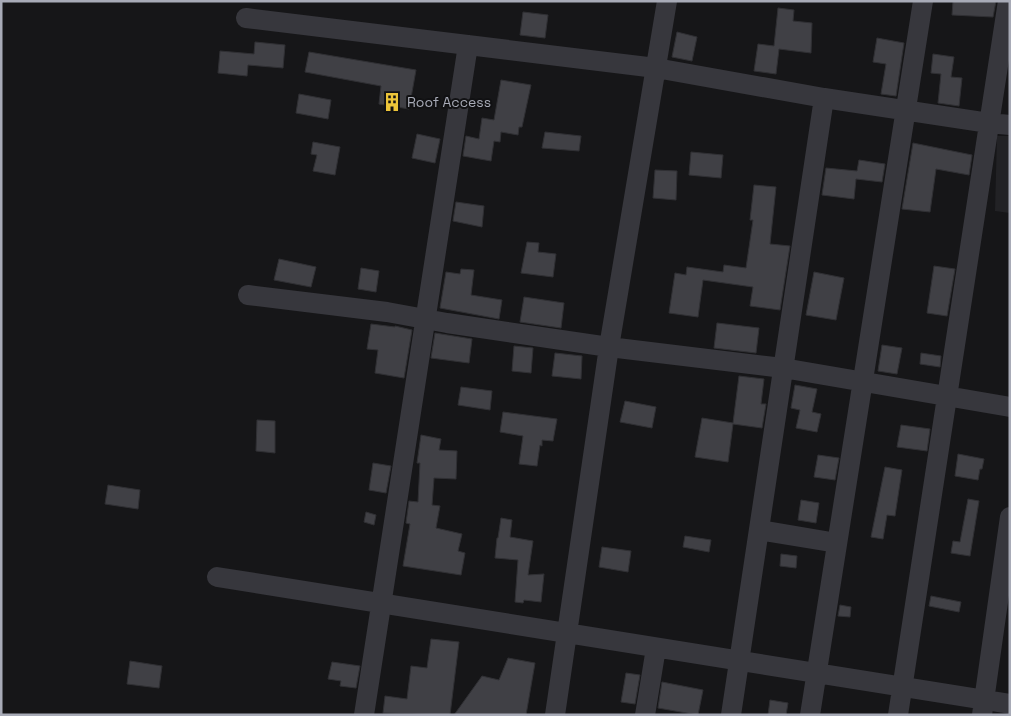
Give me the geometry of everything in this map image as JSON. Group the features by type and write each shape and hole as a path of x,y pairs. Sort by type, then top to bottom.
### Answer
{"street":[{"path":"555,715 609,347 667,1"},
{"path":"810,715 923,1"},
{"path":"898,715 1008,1"},
{"path":"246,18 656,68 824,98 989,124 1010,125"},
{"path":"364,715 468,45"},
{"path":"731,715 824,98"},
{"path":"248,295 387,312 609,347 783,368 1010,407"},
{"path":"984,707 1010,517"},
{"path":"759,530 837,543"},
{"path":"217,577 902,687 984,707 1010,704"},
{"path":"645,715 656,648"}],"shaded area":[{"path":"997,136 1010,136 1010,213 995,211"}],"building":[{"path":"953,1 996,1 993,17 952,15"},
{"path":"778,8 794,10 793,21 812,23 811,53 779,49 776,74 754,71 758,44 774,46"},
{"path":"523,12 548,15 545,38 520,35"},
{"path":"677,32 697,37 692,61 672,57"},
{"path":"877,38 904,43 896,96 881,94 886,64 873,62"},
{"path":"255,42 285,45 283,68 248,65 247,76 218,73 220,51 254,54"},
{"path":"309,52 416,70 409,109 379,104 381,86 305,72"},
{"path":"933,54 954,57 951,77 962,78 959,106 938,103 941,74 931,73"},
{"path":"501,80 531,85 522,127 519,127 518,135 501,132 500,142 494,141 491,161 463,156 466,136 479,139 482,118 494,120"},
{"path":"299,94 331,100 328,119 296,113"},
{"path":"545,132 581,136 579,151 542,148"},
{"path":"417,134 440,139 435,163 412,158"},
{"path":"313,142 340,147 335,175 313,171 317,155 311,154"},
{"path":"913,143 972,155 969,175 936,169 930,212 902,209"},
{"path":"691,152 723,155 721,178 689,175"},
{"path":"859,160 885,164 882,182 856,179 854,199 822,195 826,168 857,171"},
{"path":"655,170 677,171 676,200 653,198"},
{"path":"754,185 776,187 770,244 790,246 780,310 750,306 753,287 703,280 698,317 669,313 675,273 686,275 687,267 723,272 724,265 746,268 753,220 750,220"},
{"path":"456,202 484,206 482,227 453,221"},
{"path":"527,242 539,243 538,252 556,254 553,277 521,273"},
{"path":"279,259 316,267 311,287 274,280"},
{"path":"934,266 955,269 947,316 927,313"},
{"path":"361,268 379,271 376,292 358,289"},
{"path":"461,269 474,270 471,295 502,300 499,319 440,308 446,272 460,274"},
{"path":"814,272 844,278 836,320 806,315"},
{"path":"524,297 564,303 561,328 520,322"},
{"path":"717,323 759,328 756,353 714,348"},
{"path":"371,324 412,330 404,378 375,373 378,350 367,349"},
{"path":"435,333 472,339 469,363 431,358"},
{"path":"882,345 902,348 897,374 878,371"},
{"path":"514,346 533,348 531,373 512,371"},
{"path":"555,353 582,356 581,379 552,376"},
{"path":"921,353 941,356 940,367 920,364"},
{"path":"739,376 764,379 761,404 766,404 762,428 733,424 728,462 695,457 702,418 733,423"},
{"path":"795,385 817,389 812,412 821,414 817,432 796,428 800,410 791,408"},
{"path":"461,387 492,391 490,410 458,405"},
{"path":"625,401 656,407 652,428 620,422"},
{"path":"503,412 557,419 553,441 542,440 537,466 519,464 523,436 500,432"},
{"path":"257,420 275,421 275,453 256,451"},
{"path":"901,425 930,429 927,451 897,447"},
{"path":"421,435 441,439 439,450 457,451 456,479 434,478 432,505 440,506 436,528 462,534 458,551 465,553 461,575 403,566 410,524 406,523 409,501 418,502 420,463 417,463"},
{"path":"958,454 984,459 978,480 955,476"},
{"path":"818,455 839,458 835,480 814,477"},
{"path":"373,463 391,466 386,493 369,490"},
{"path":"885,467 902,470 895,516 887,515 883,539 871,537"},
{"path":"108,485 140,490 138,509 105,504"},
{"path":"968,499 979,501 970,556 951,553 953,541 960,542"},
{"path":"801,500 819,503 816,523 798,520"},
{"path":"366,512 376,515 374,525 364,522"},
{"path":"501,518 512,520 510,537 533,541 528,575 544,574 541,602 524,600 523,603 515,602 518,560 495,558"},
{"path":"685,536 711,540 709,552 683,547"},
{"path":"602,547 631,551 628,572 599,567"},
{"path":"781,554 797,556 796,568 780,566"},
{"path":"931,596 961,602 959,612 929,606"},
{"path":"840,605 851,607 850,617 838,616"},
{"path":"431,639 459,642 450,715 383,713 385,696 407,699 411,666 427,668"},
{"path":"508,658 535,663 526,715 454,715 482,676 499,680"},
{"path":"130,661 162,666 159,688 127,684"},
{"path":"332,662 360,666 356,688 340,686 341,681 328,679"},
{"path":"626,673 640,675 635,704 621,702"},
{"path":"662,682 703,690 698,715 658,708"},
{"path":"770,700 788,703 786,715 768,715"}],"place":[{"name":"Roof Access","path":"392,102"}]}
